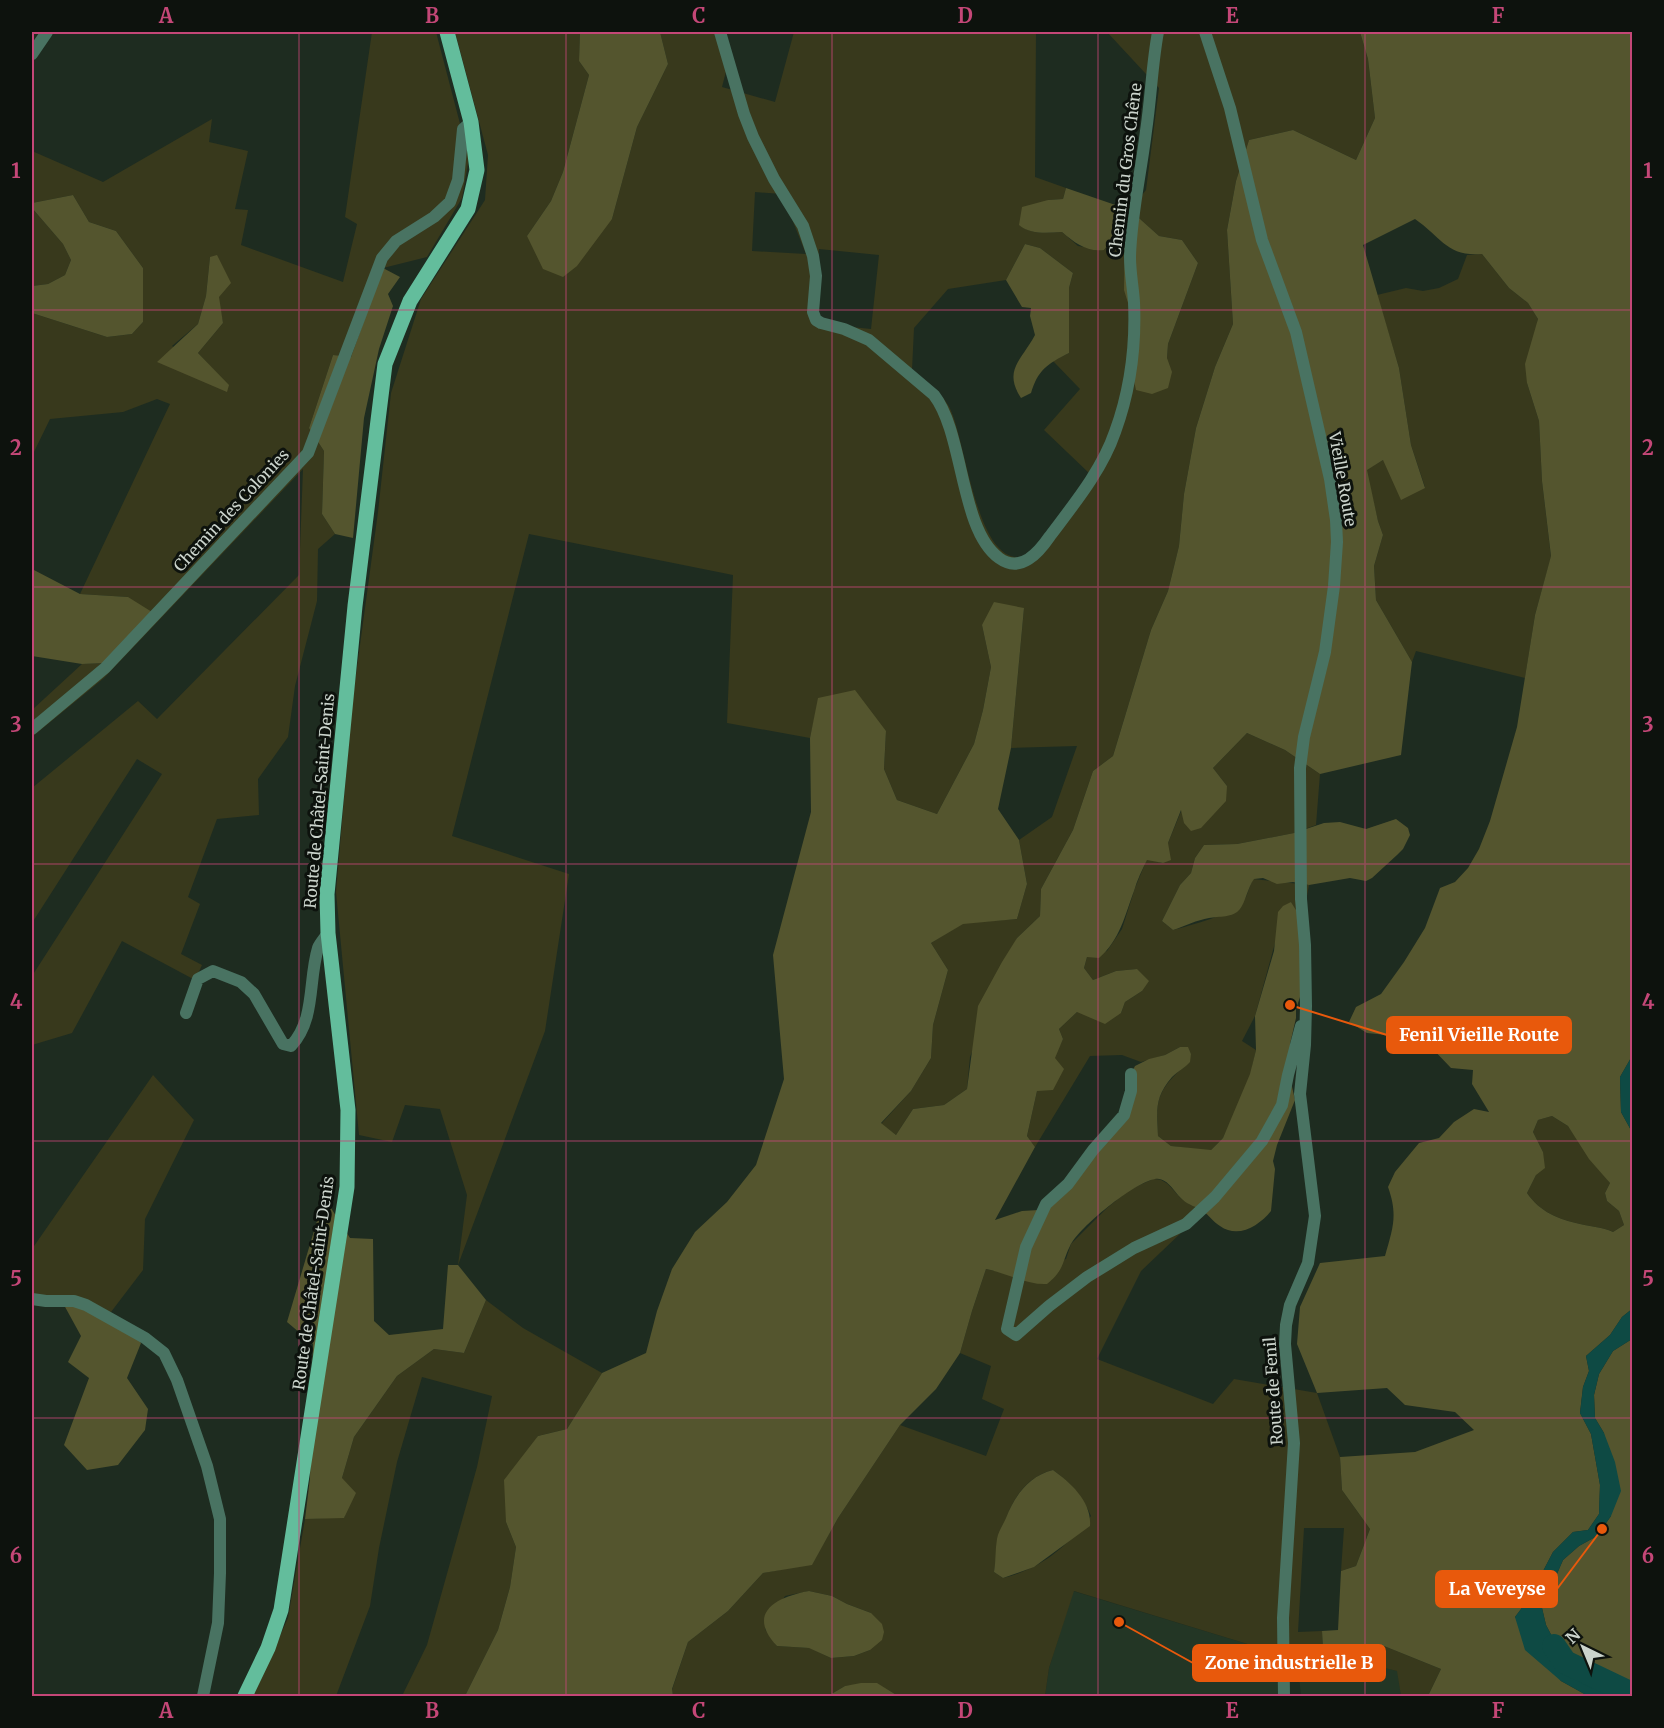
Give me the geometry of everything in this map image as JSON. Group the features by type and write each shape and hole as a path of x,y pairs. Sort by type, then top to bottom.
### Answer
{"main road":[{"name":"Route de Châtel-Saint-Denis","path":"245,1696 268,1648 281,1610 347,1187 348,1110 328,933 327,894 359,571 385,364 410,301 468,209 477,170 471,122 447,32"}],"street":[{"path":"32,54 47,32"},
{"name":"Chemin du Gros Chêne","path":"720,32 753,137 803,226 813,256 816,276 813,312 816,320 853,332 868,340 934,395 949,428 982,536 997,557 1015,563 1028,561 1039,551 1083,490 1108,448 1121,413 1129,377 1134,335 1130,259 1132,225 1158,32"},
{"name":"Vieille Route","path":"1205,32 1230,108 1262,240 1296,332 1335,504 1337,542 1335,586 1320,677 1304,736 1300,768 1300,899 1305,945"},
{"name":"Chemin des Colonies","path":"32,729 105,668 308,453 382,258 396,241 434,217 450,202 458,180 463,129 471,122"},
{"path":"186,1013 198,979 213,971 241,982 254,994 283,1044 291,1046 298,1038 310,1007 319,947 328,933"},
{"name":"Route de Fenil","path":"1284,1696 1282,1618 1294,1443 1285,1344 1286,1325 1290,1305 1308,1263 1315,1215 1300,1094 1306,1006 1305,945"},
{"path":"1131,1074 1131,1091 1124,1115 1093,1150 1068,1184 1046,1204 1026,1247 1007,1329 1016,1335 1087,1277 1134,1248 1186,1224 1215,1197 1262,1141 1282,1105 1306,1006"},
{"path":"32,1299 74,1301 86,1305 145,1338 164,1353 177,1380 207,1466 220,1519 218,1623 203,1696"}],"shaded area":[{"path":"372,32 436,32 469,158 462,198 427,257 383,268 351,358 333,355 309,428 324,451 322,514 335,534 318,549 317,601 295,686 288,737 258,779 259,815 217,819 188,897 200,904 181,954 202,965 195,980 122,941 72,1033 32,1045 32,976 162,774 137,759 32,923 32,788 138,701 157,719 299,575 303,469 104,678 32,737 32,710 82,664 106,663 128,597 80,594 170,404 157,399 123,412 50,419 32,456 32,313 107,337 132,334 143,322 143,268 116,231 89,222 73,195 32,203 32,151 103,182 212,119 209,142 248,151 235,209 248,210 241,245 343,282 357,224 345,217","holes":["210,257 223,323 198,353 228,385 172,346 198,324 206,296"]},
{"path":"455,32 580,32 579,61 589,75 563,172 551,201 527,236 612,219 637,127 668,64 660,32 724,32 731,52 722,87 775,102 794,32 1036,32 1035,177 1066,188 1063,199 1048,200 1020,225 1034,232 1062,232 1078,246 1104,250 1118,231 1125,239 1167,358 1168,344 1198,263 1182,240 1159,236 1130,210 1146,190 1159,88 1107,32 1360,32 1368,59 1375,118 1356,160 1293,130 1249,140 1236,181 1227,230 1233,324 1215,367 1196,428 1184,494 1179,546 1168,591 1151,630 1113,756 1093,771 1073,830 1041,889 1040,916 1017,938 970,1057 967,1089 944,1105 913,1109 896,1135 881,1124 911,1091 931,1058 933,1025 948,970 931,943 963,923 1017,919 1027,884 1019,840 1052,817 1077,746 1011,748 1024,608 982,625 991,667 983,710 974,744 937,814 897,800 884,769 886,731 819,698 810,738 727,723 733,575 529,534 452,836 569,874 545,1031 458,1265 467,1195 440,1109 405,1105 392,1142 359,1135 336,892 352,704 378,512 391,393 421,299 485,200 488,155","holes":["755,192 782,194 806,254 752,251","1025,244 1040,248 1073,273 1069,288 1069,353 1053,361 1080,389 1044,430 1090,474 1051,532 1026,556 1009,555 995,543 984,523 975,497 948,405 936,390 912,370 914,328 948,289 1006,280","819,249 879,255 871,329 812,323"]},
{"path":"580,32 660,32 668,64 637,127 612,219 577,266 563,277 543,269 527,236 551,201 563,172 589,75 579,61"},
{"path":"1360,32 1632,32 1632,1056 1620,1077 1621,1112 1632,1132 1632,1309 1622,1317 1610,1335 1586,1356 1589,1371 1583,1387 1580,1413 1591,1434 1600,1485 1599,1514 1588,1530 1573,1532 1553,1552 1528,1600 1515,1617 1561,1681 1588,1696 1428,1696 1441,1669 1384,1646 1323,1649 1322,1631 1338,1630 1341,1571 1356,1566 1370,1529 1342,1490 1340,1457 1415,1452 1474,1430 1455,1412 1405,1405 1387,1388 1317,1393 1297,1344 1300,1307 1320,1263 1385,1256 1394,1214 1388,1187 1395,1172 1419,1143 1439,1138 1454,1122 1474,1109 1489,1112 1472,1084 1473,1070 1451,1068 1430,1046 1387,1035 1367,1033 1349,1022 1356,1007 1381,994 1425,928 1440,888 1455,882 1468,868 1479,849 1490,821 1517,727 1535,615 1551,556 1542,481 1539,421 1527,383 1525,364 1538,319 1528,303 1509,288 1482,254 1470,254 1452,249 1415,219 1363,245 1399,368 1411,445 1425,488 1401,500 1383,460 1367,470 1383,535 1374,566 1376,600 1412,662 1401,755 1320,774 1285,750 1247,733 1213,768 1227,786 1226,801 1201,828 1191,831 1184,823 1181,810 1168,843 1171,860 1163,863 1147,860 1117,935 1099,958 1087,957 1084,968 1093,980 1116,971 1137,969 1149,981 1142,991 1125,1002 1121,1013 1105,1024 1077,1012 1059,1029 1063,1039 1055,1058 1064,1069 1053,1090 1037,1091 1027,1136 1035,1147 995,1220 1022,1211 1039,1210 1124,1115 1131,1074 1135,1066 1180,1047 1188,1047 1191,1054 1190,1062 1172,1077 1159,1098 1158,1136 1171,1146 1211,1150 1223,1138 1250,1074 1256,1050 1255,1016 1274,951 1278,912 1291,902 1299,915 1301,994 1290,1044 1290,1078 1295,1100 1273,1161 1275,1169 1271,1211 1260,1222 1248,1229 1227,1230 1203,1211 1185,1202 1164,1180 1155,1179 1135,1188 1108,1206 1084,1228 1070,1246 1060,1270 1047,1284 1032,1283 986,1269 960,1353 936,1389 900,1425 838,1518 812,1565 763,1573 728,1611 688,1642 672,1689 673,1696 465,1696 498,1630 510,1587 516,1547 506,1522 504,1480 538,1436 567,1429 602,1373 646,1353 657,1311 672,1269 695,1232 727,1202 756,1165 784,1079 773,955 811,812 810,738 818,698 855,690 886,731 884,769 897,800 937,814 974,744 983,710 991,667 982,625 994,602 1024,608 1011,748 998,809 1019,840 1027,884 1017,919 963,924 931,943 948,970 933,1025 931,1058 911,1091 881,1123 896,1135 913,1109 944,1105 967,1089 978,1006 1017,938 1040,916 1041,889 1073,830 1093,771 1113,756 1151,630 1168,591 1179,546 1184,494 1196,428 1215,367 1233,324 1227,230 1236,181 1249,140 1293,130 1356,160 1375,118 1368,59","holes":["1552,1116 1568,1126 1589,1159 1610,1183 1605,1193 1607,1201 1619,1211 1624,1225 1613,1232 1557,1217 1544,1210 1527,1193 1536,1175 1545,1168 1543,1152 1533,1132 1538,1120"]},
{"path":"1066,188 1130,210 1159,236 1182,240 1198,263 1168,344 1167,358 1172,372 1168,388 1152,394 1136,390 1128,353 1133,319 1124,290 1125,239 1117,232 1104,250 1092,250 1076,243 1062,232 1034,232 1019,225 1022,207 1048,200 1063,199"},
{"path":"73,195 89,222 116,231 143,268 143,322 132,334 107,337 32,313 32,286 48,284 65,275 71,260 63,244 32,208 32,203"},
{"path":"32,208 63,244 71,260 65,275 48,284 32,286"},
{"path":"1025,244 1040,248 1073,273 1069,288 1069,353 1044,368 1031,393 1021,398 1016,388 1014,373 1035,335 1030,316 1031,308 1022,307 1006,280"},
{"path":"1482,254 1509,288 1528,303 1538,319 1527,383 1539,421 1542,481 1551,557 1535,615 1525,678 1416,651 1412,662 1376,600 1374,566 1383,535 1366,470 1383,460 1425,487 1411,445 1399,368 1377,295 1406,288 1423,291 1439,288 1458,279 1467,255"},
{"path":"217,255 231,283 219,297 223,323 198,353 229,385 227,392 157,362 198,324 206,296 210,257"},
{"path":"383,268 400,277 388,294 393,306 379,349 364,418 353,538 335,534 322,514 324,451 309,428 333,355 351,357"},
{"path":"32,569 80,594 128,597 152,612 106,663 82,664 32,656"},
{"path":"1247,733 1285,750 1320,774 1316,825 1294,833 1237,844 1204,845 1195,858 1191,873 1180,885 1162,921 1173,930 1221,915 1244,900 1253,879 1309,885 1302,923 1291,902 1275,943 1255,1016 1242,1041 1256,1050 1252,1067 1257,1083 1230,1123 1223,1138 1210,1151 1171,1146 1158,1136 1158,1104 1163,1090 1187,1062 1191,1054 1187,1047 1180,1047 1165,1055 1141,1062 1122,1055 1090,1056 1035,1147 1027,1136 1037,1091 1063,1039 1059,1029 1077,1012 1121,1013 1125,1002 1142,991 1137,969 1116,971 1093,980 1084,968 1087,957 1107,951 1122,929 1147,859 1163,863 1168,843 1182,809 1227,786 1213,768"},
{"path":"1396,819 1408,828 1410,835 1403,849 1366,881 1350,878 1309,885 1293,882 1277,884 1263,878 1254,879 1242,906 1234,914 1204,919 1173,930 1162,921 1180,885 1191,873 1195,858 1204,845 1237,844 1294,833 1324,823 1340,822 1366,829"},
{"path":"153,1075 194,1120 145,1219 143,1270 111,1312 32,1303 32,1249"},
{"path":"1552,1116 1568,1126 1610,1183 1605,1193 1607,1201 1619,1211 1624,1225 1613,1232 1557,1217 1544,1210 1527,1193 1536,1175 1543,1152 1533,1132 1538,1120"},
{"path":"1153,1179 1162,1180 1184,1201 1204,1211 1141,1271 1097,1359 1213,1404 1234,1379 1317,1393 1340,1457 1342,1490 1370,1529 1356,1566 1341,1571 1344,1528 1304,1528 1298,1632 1322,1631 1323,1649 1384,1646 1441,1669 1428,1696 1401,1696 1397,1671 1296,1647 1277,1653 1074,1591 1049,1668 1045,1696 898,1696 876,1683 845,1686 828,1696 673,1696 672,1690 688,1642 728,1611 763,1573 812,1564 838,1518 900,1425 986,1456 1004,1409 982,1399 991,1366 960,1353 986,1269 1009,1274 1066,1259 1071,1244 1107,1208 1129,1190","holes":["1053,1470 1075,1490 1091,1516 1053,1555 1017,1574 1003,1578 994,1572 1009,1510 1026,1485 1038,1476","809,1591 832,1596 871,1613 870,1650 854,1656 831,1658 810,1648 777,1646 765,1629 785,1596"]},
{"path":"324,1197 350,1238 373,1239 374,1321 389,1335 443,1329 448,1265 458,1265 486,1300 464,1353 434,1349 397,1376 354,1437 342,1478 356,1493 344,1518 305,1519 310,1478 313,1344 287,1322"},
{"path":"486,1300 523,1328 602,1373 567,1429 538,1436 506,1522 516,1547 510,1587 498,1630 465,1696 402,1696 427,1645 477,1467 492,1396 422,1377 397,1462 379,1548 370,1606 336,1696 253,1696 288,1618 305,1519 345,1517 342,1478 354,1437 397,1376 434,1349 464,1353"},
{"path":"64,1305 109,1312 125,1322 141,1343 127,1378 148,1409 145,1430 118,1465 87,1470 64,1445 89,1378 68,1362 81,1336"},
{"path":"1632,1339 1632,1696 1609,1688 1580,1673 1556,1644 1546,1625 1542,1608 1563,1560 1579,1546 1597,1536 1611,1516 1604,1433 1595,1418 1594,1395 1599,1374 1613,1351"},
{"path":"1053,1470 1073,1487 1084,1501 1090,1517 1090,1526 1034,1567 1003,1578 994,1572 999,1531 1018,1494 1037,1477"},
{"path":"809,1591 832,1596 871,1613 882,1624 884,1632 882,1640 870,1650 854,1656 831,1658 809,1648 777,1646 764,1624 769,1608 786,1597"},
{"path":"1073,1591 1277,1653 1285,1696 1045,1696 1049,1668"},
{"path":"1296,1647 1398,1671 1401,1696 1301,1696"},
{"path":"877,1683 898,1696 828,1696 845,1686"}],"water":[{"path":"1632,1056 1632,1132 1621,1112 1620,1077"},
{"path":"1632,1309 1632,1339 1613,1351 1599,1374 1594,1395 1595,1418 1604,1433 1615,1462 1621,1491 1611,1516 1597,1536 1579,1546 1563,1560 1542,1608 1546,1625 1556,1644 1580,1673 1609,1688 1632,1696 1588,1696 1561,1681 1525,1650 1515,1617 1528,1600 1553,1552 1573,1532 1588,1530 1599,1514 1600,1485 1591,1434 1580,1413 1583,1387 1589,1371 1586,1356 1610,1335 1622,1317"}],"waterway":[{"path":"1554,1646 1565,1662 1632,1694"}],"place":[{"name":"Fenil Vieille Route","path":"1290,1005"},
{"name":"La Veveyse","path":"1602,1529"},
{"name":"Zone industrielle B","path":"1119,1622"}]}
